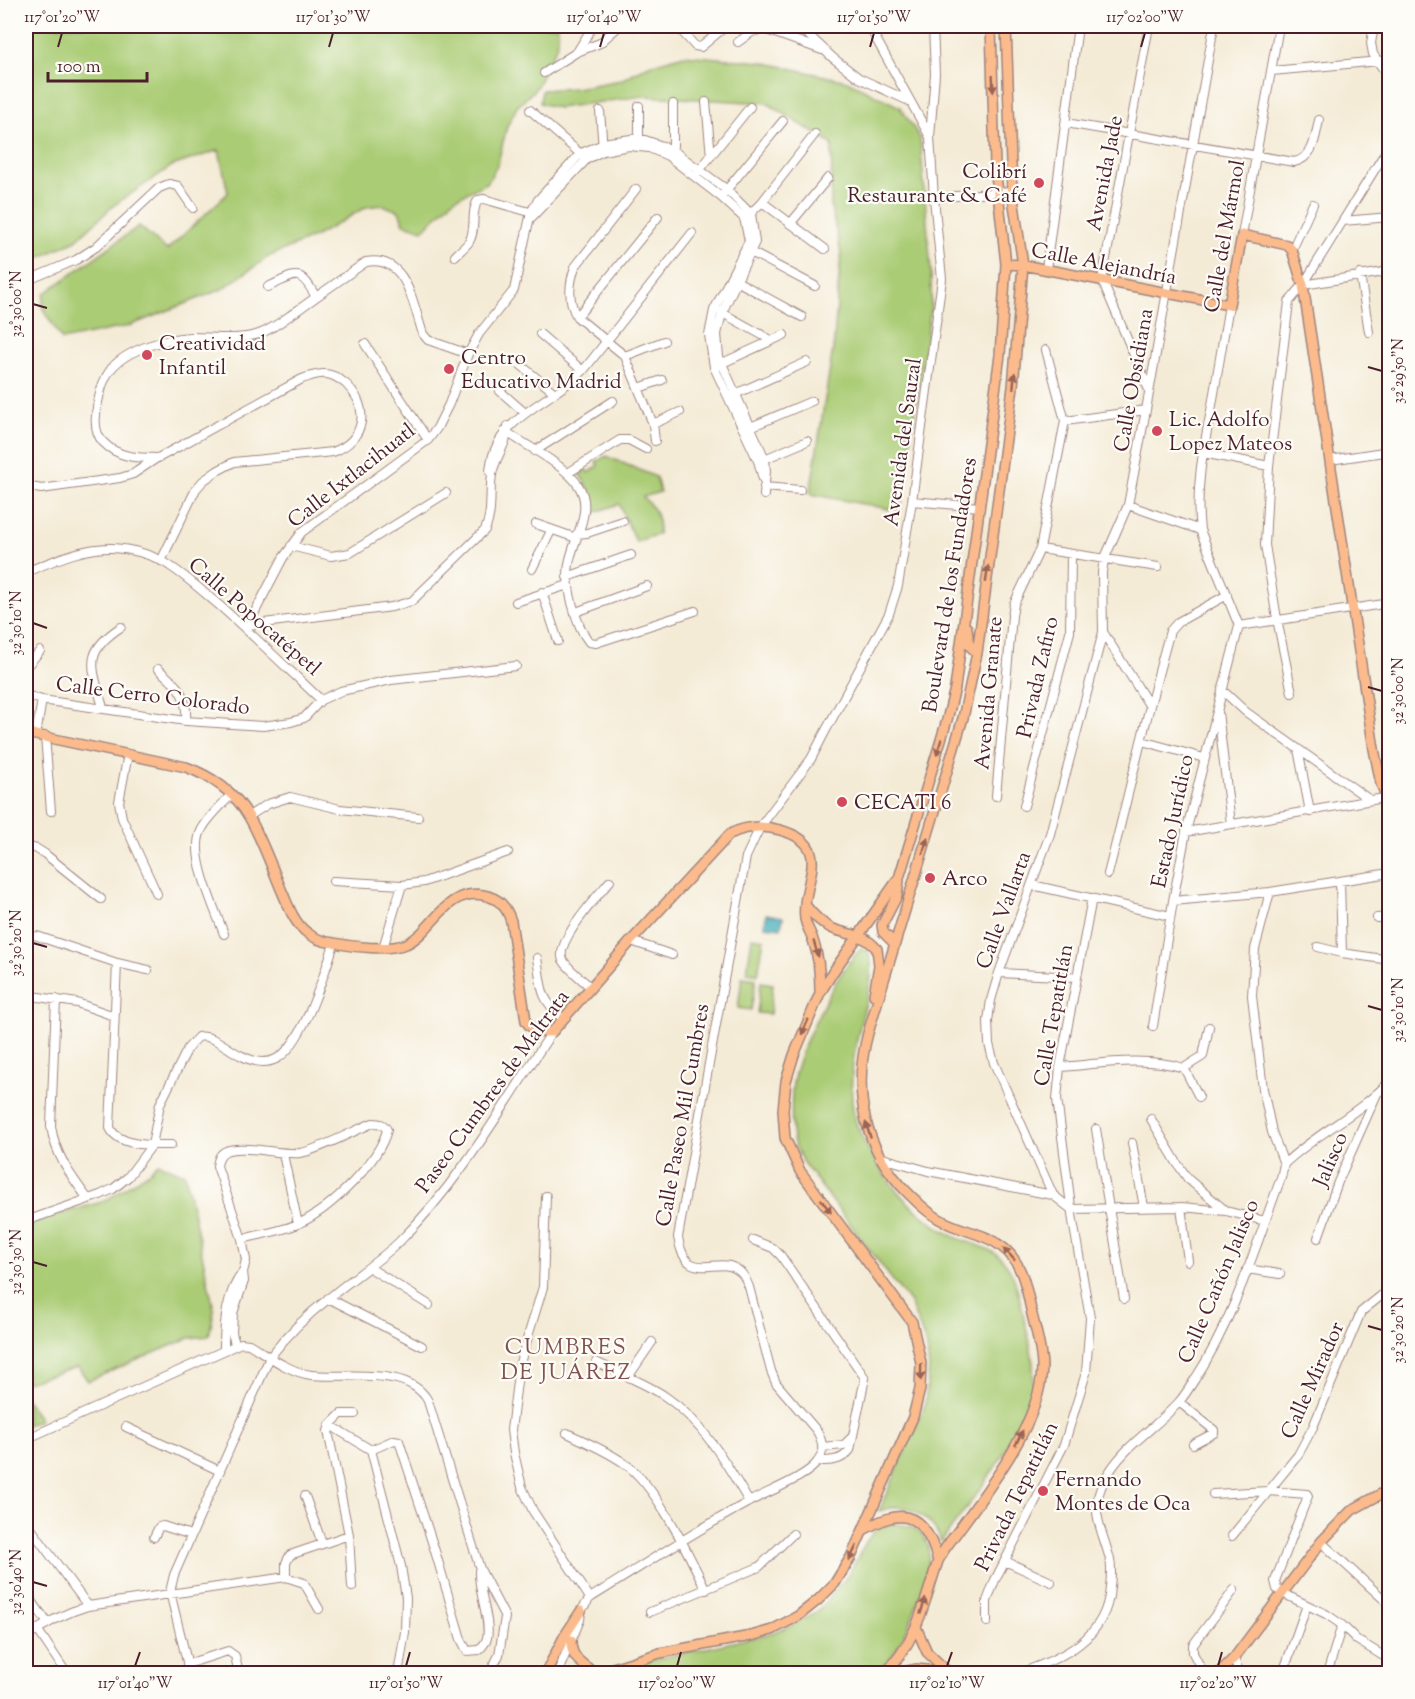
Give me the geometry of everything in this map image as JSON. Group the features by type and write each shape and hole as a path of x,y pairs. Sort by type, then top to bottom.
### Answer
{"main road":[{"name":"Boulevard de los Fundadores","path":"595,1673 660,1653 772,1630 798,1616 818,1600 835,1582 851,1557 913,1417 920,1389 921,1363 912,1322 800,1171 785,1138 783,1110 786,1081 794,1055 820,993 899,878 955,688 1000,355 1006,264 995,166 991,26"},
{"name":"Boulevard de los Fundadores","path":"884,1674 910,1642 938,1561 994,1480 1016,1443 1039,1386 1042,1365 1020,1269 1001,1246 984,1236 933,1215 903,1188 879,1157 863,1117 860,1087 863,1050 963,718 977,653 1013,387 1023,265 1012,191 1006,26"},
{"path":"1242,235 1287,244 1292,250 1303,285 1374,749 1381,784 1388,800"},
{"name":"Calle del Mármol","path":"1229,306 1242,235"},
{"name":"Calle Alejandría","path":"1006,264 1046,269 1229,306"},
{"path":"965,620 969,645 977,653"},
{"path":"26,733 186,767 204,773 231,795 249,816 293,915 304,931 318,939 334,944 383,948 399,946 410,942 458,898 473,893 495,897 507,909 511,921 526,1021 530,1027 540,1032 552,1032"},
{"name":"Paseo Cumbres de Maltrata","path":"552,1032 631,941 730,834 744,827 776,829 795,835 805,843 812,857 805,919 819,958 820,993"},
{"path":"895,944 883,932 882,925 897,896 899,878"},
{"path":"806,906 829,927 860,935 873,944 879,955 874,1012"},
{"path":"1218,1674 1234,1658 1321,1542 1352,1510 1389,1489"},
{"path":"863,1530 890,1517 903,1517 913,1521 921,1526 932,1540 938,1561"},
{"path":"544,1674 581,1611"},
{"path":"916,1627 927,1653 950,1673"},
{"path":"571,1640 573,1654 595,1673"},
{"path":"893,1674 916,1669 950,1673"}],"street":[{"path":"577,52 593,26"},
{"path":"544,73 577,52 600,43 619,26"},
{"path":"677,26 698,47 701,47 726,26"},
{"path":"799,26 859,78 909,101"},
{"path":"869,26 930,137"},
{"name":"Avenida del Sauzal","path":"760,827 811,759 889,614 898,586 942,279 933,198 930,137 935,74 933,26"},
{"path":"1046,269 1078,26"},
{"name":"Avenida Jade","path":"1102,280 1149,26"},
{"name":"Calle Obsidiana","path":"1104,632 1102,572 1104,560 1128,505 1214,26"},
{"name":"Calle del Mármol","path":"1242,235 1280,26"},
{"path":"1374,26 1371,43 1374,54 1385,72 1389,123"},
{"path":"738,42 764,29 826,51"},
{"path":"1272,71 1389,60"},
{"path":"706,102 711,156"},
{"path":"670,153 673,146 673,104"},
{"path":"639,106 639,142"},
{"path":"698,173 750,107"},
{"path":"530,110 584,156"},
{"path":"600,111 602,148"},
{"path":"1066,123 1294,162 1310,154 1319,120"},
{"path":"724,193 783,121"},
{"path":"748,216 762,202 815,134"},
{"path":"455,256 469,242 478,200 532,215 584,156 628,138 670,153 724,193 748,216 755,242 732,279 709,335 718,365 761,460 764,487 800,490"},
{"path":"1292,693 1277,620 1266,545 1269,466 1288,302 1303,285 1389,146"},
{"path":"790,224 828,178"},
{"path":"26,281 76,260 96,247 159,188 169,184 178,186 194,208"},
{"path":"636,189 575,267 570,280 570,295 577,317 625,356 653,424 656,441"},
{"path":"933,198 1012,191"},
{"path":"762,202 825,249"},
{"path":"1292,250 1313,204"},
{"name":"Calle Ixtlacihuatl","path":"247,627 291,546 302,532 428,440 437,429 468,354 479,334 511,297 532,215"},
{"path":"577,317 658,217"},
{"path":"1344,221 1389,217"},
{"path":"492,485 489,480 494,448 507,430 525,413 583,371 692,233"},
{"path":"748,251 815,286"},
{"path":"158,458 136,458 121,454 100,440 96,416 101,390 112,367 131,355 166,340 259,334 366,262 379,261 392,265 402,274 423,334 428,340 468,354"},
{"path":"1303,285 1389,271"},
{"path":"1360,274 1369,332"},
{"path":"268,287 295,275 301,276 316,297"},
{"path":"732,279 802,317"},
{"path":"1102,280 1149,390"},
{"name":"Calle del Mármol","path":"1229,306 1203,453 1198,513 1200,530 1239,626"},
{"path":"718,311 771,340"},
{"path":"540,334 583,371"},
{"path":"718,365 784,335"},
{"path":"625,356 664,341"},
{"path":"365,344 428,440"},
{"path":"1046,350 1065,421 1146,410"},
{"path":"518,362 555,393"},
{"path":"733,395 807,362"},
{"path":"26,486 41,489 120,478 133,474 302,379 324,374 339,378 352,391 361,408 361,425 352,441 333,452 234,462 217,471 203,481 188,503 161,561"},
{"path":"639,388 662,380"},
{"path":"500,392 525,413"},
{"path":"747,429 812,400"},
{"path":"535,451 613,401"},
{"path":"653,424 680,412"},
{"name":"Avenida Granate","path":"996,796 1012,616 1017,598 1040,549 1065,421"},
{"path":"507,430 568,473 578,485 584,500 584,510 569,563 568,581 576,612 589,642 596,643 695,611"},
{"path":"247,627 392,607 412,601 485,530 490,516 492,485 497,478 497,463 507,430"},
{"path":"568,473 620,440 629,440 646,449"},
{"path":"761,460 807,441"},
{"path":"1330,460 1389,451"},
{"path":"1203,453 1269,466"},
{"path":"291,546 331,556 350,553 446,493"},
{"path":"912,501 980,507"},
{"path":"1128,505 1200,530"},
{"path":"536,524 551,531 577,536 623,521"},
{"path":"532,569 551,531"},
{"name":"Calle Popocatépetl","path":"26,572 70,555 100,548 132,550 161,561 183,575 247,627 321,700"},
{"path":"1040,549 1158,567"},
{"path":"516,603 631,555"},
{"name":"Privada Zafiro","path":"1024,806 1070,632 1071,555"},
{"path":"576,612 646,586"},
{"path":"542,592 558,641"},
{"path":"1108,874 1149,705 1173,626 1227,595"},
{"path":"1239,626 1389,603"},
{"name":"Estado Jurídico","path":"1153,1026 1186,832 1239,626"},
{"path":"103,708 95,678 93,658 99,644 121,627"},
{"path":"1104,632 1149,705"},
{"name":"Calle Vallarta","path":"1053,1195 994,1064 989,1044 989,1010 999,973 1050,834 1104,632"},
{"path":"26,667 40,651"},
{"name":"Calle Cerro Colorado","path":"26,695 42,700 186,721 263,726 304,718 321,700 342,691 391,680 516,666"},
{"path":"158,669 172,681 185,699 186,721"},
{"path":"1222,690 1246,711 1370,800"},
{"path":"42,700 40,735 51,811"},
{"path":"1217,706 1231,824"},
{"path":"1142,741 1204,758"},
{"path":"1298,749 1310,812"},
{"path":"128,754 119,802 122,818 158,894"},
{"path":"224,934 201,867 198,841 206,823 231,795"},
{"path":"249,816 268,804 290,797 340,809 418,817"},
{"path":"1186,832 1370,800 1388,800"},
{"name":"Calle Paseo Mil Cumbres","path":"760,827 746,857 678,1237 684,1257 692,1263 703,1268 729,1266 739,1270 749,1287 776,1383 817,1431 822,1447"},
{"path":"26,846 45,854 101,899"},
{"path":"333,881 402,885 424,882 508,852"},
{"path":"1173,901 1270,892 1389,873"},
{"path":"591,987 564,961 562,954 569,934 610,880"},
{"path":"1340,882 1342,953"},
{"path":"383,948 402,885"},
{"path":"1032,885 1170,916"},
{"path":"1270,892 1256,949 1252,996 1263,1089 1272,1132 1284,1164 1304,1145 1376,1096 1389,1082"},
{"name":"Calle Tepatitlán","path":"1071,1209 1056,1099 1060,1066 1092,898"},
{"path":"1377,918 1389,917"},
{"path":"37,936 117,963 148,970"},
{"path":"631,941 672,955"},
{"path":"26,1221 113,1189 128,1177 152,1145 160,1104 168,1085 194,1040 204,1036 209,1037 240,1055 260,1062 275,1060 280,1056 294,1042 303,1025 334,944"},
{"path":"1318,947 1389,960"},
{"path":"537,958 543,996 550,1007 563,1019"},
{"path":"117,963 110,1128 116,1136 128,1142 171,1146"},
{"path":"999,973 1077,977"},
{"path":"26,995 77,1003 114,1016"},
{"path":"56,999 51,1126 53,1140 65,1167 88,1199"},
{"path":"1184,1068 1203,1056 1209,1026"},
{"name":"Paseo Cumbres de Maltrata","path":"170,1592 174,1575 191,1535 270,1357 290,1333 328,1298 370,1268 399,1242 441,1196 552,1032"},
{"path":"1060,1066 1130,1062 1173,1065 1184,1068 1199,1097"},
{"name":"Jalisco","path":"1318,1238 1338,1182 1376,1096"},
{"path":"1151,1119 1176,1163 1188,1179 1226,1211"},
{"path":"235,1344 232,1333 233,1313 244,1281 243,1272 246,1260 242,1239 217,1166 219,1157 227,1150 253,1150 283,1154 303,1152 373,1123 379,1123 387,1130 384,1142 364,1170 319,1213 298,1224 242,1239"},
{"path":"1096,1130 1124,1299"},
{"path":"1132,1143 1144,1208"},
{"path":"283,1154 298,1224"},
{"path":"879,1157 928,1171 1053,1195 1071,1209 1181,1207 1226,1211 1265,1221"},
{"name":"Calle Cañón Jalisco","path":"1017,1674 1065,1655 1084,1641 1105,1613 1109,1602 1111,1563 1097,1519 1097,1507 1104,1482 1128,1449 1179,1402 1211,1354 1247,1269 1281,1178 1284,1164"},
{"path":"546,1196 543,1287 519,1366 511,1430 522,1487 533,1511 590,1598"},
{"path":"1181,1207 1188,1262"},
{"name":"Privada Tepatitlán","path":"987,1622 987,1601 1064,1445 1086,1373 1089,1318 1071,1209"},
{"path":"1389,1230 1389,1245"},
{"path":"753,1240 773,1248 781,1256 865,1378 850,1450 846,1456 834,1460 818,1461"},
{"path":"370,1268 429,1305"},
{"path":"1247,1269 1280,1274"},
{"path":"224,1349 226,1313 236,1280 243,1272"},
{"name":"Calle Mirador","path":"1232,1536 1305,1444 1361,1312 1388,1290 1389,1286"},
{"path":"328,1298 422,1346"},
{"path":"26,1439 241,1342 249,1344 299,1372 310,1375 390,1378 415,1385 428,1401 480,1569 505,1617 499,1655 493,1667"},
{"path":"628,1377 652,1342"},
{"path":"596,1362 665,1396 687,1414 716,1449 749,1502"},
{"path":"1179,1402 1214,1430 1214,1433 1193,1444"},
{"path":"329,1426 341,1414 355,1414"},
{"path":"329,1426 371,1450 401,1566 406,1598 405,1632 398,1674"},
{"path":"329,1426 349,1535 352,1587"},
{"path":"126,1427 220,1471"},
{"path":"567,1433 625,1463 650,1490 682,1540 706,1590"},
{"path":"557,1674 580,1620 581,1611 590,1598 682,1540 806,1473 818,1461 822,1447 844,1445 851,1438"},
{"path":"371,1450 394,1440 399,1441 435,1551 460,1639 467,1651 480,1650 488,1639 478,1583 480,1569"},
{"path":"1213,1494 1304,1492 1308,1496 1275,1581 1277,1589 1326,1614 1342,1625 1357,1640 1389,1660"},
{"path":"305,1496 322,1543"},
{"path":"26,1522 88,1606"},
{"path":"154,1537 159,1527 163,1526 191,1535"},
{"path":"650,1612 759,1567 793,1534"},
{"path":"286,1577 286,1563 290,1555 349,1535"},
{"path":"1321,1542 1389,1605"},
{"path":"1005,1561 1051,1582"},
{"path":"26,1638 47,1622 70,1611 88,1606 170,1592 286,1577 304,1583 319,1609"},
{"path":"1204,1674 1193,1653 1193,1645 1234,1590"},
{"path":"170,1592 190,1674"},
{"path":"26,1593 47,1622"},
{"path":"1283,1673 1307,1605"},
{"path":"1327,1674 1342,1625"},
{"path":"37,1629 67,1674"},
{"path":"187,1664 228,1651 235,1656 239,1674"},
{"path":"1234,1658 1239,1674"}],"green space":[{"path":"26,26 558,26 558,43 536,88 517,107 507,126 497,166 487,183 454,199 423,230 404,224 399,211 382,205 366,207 318,235 270,256 222,289 129,326 62,340 42,307 44,294 139,226 167,250 228,193 219,150 172,166 113,206 76,240 26,264"},
{"path":"684,55 762,62 847,81 900,107 920,138 931,271 931,307 900,511 810,494 834,342 841,253 831,207 832,144 767,103 644,96 558,108 540,103 542,90 576,88 621,80 649,65"},
{"path":"606,456 656,477 660,492 643,497 656,514 658,534 636,542 619,504 593,513 590,491 579,473 586,470 589,473 598,466 596,462"},
{"path":"752,937 764,939 758,974 747,972"},
{"path":"861,949 868,951 871,978 857,1039 852,1080 853,1108 860,1133 888,1180 913,1207 941,1229 957,1238 989,1250 1005,1262 1016,1283 1032,1356 1032,1386 1020,1422 990,1476 941,1542 930,1523 912,1510 896,1507 879,1511 925,1405 929,1369 927,1346 910,1303 802,1161 792,1134 792,1089 802,1052 830,993 851,960"},
{"path":"742,977 756,979 751,1010 738,1008"},
{"path":"761,982 773,984 770,1014 757,1013"},
{"path":"158,1163 185,1174 214,1310 209,1336 189,1338 88,1381 78,1367 26,1382 26,1298 30,1297 26,1224 105,1201 148,1173"},
{"path":"26,1399 40,1420 26,1425"},
{"path":"893,1524 909,1526 919,1532 926,1540 929,1562 907,1629 890,1658 874,1673 608,1674 630,1665 764,1635 791,1626 818,1611 848,1575 866,1542 877,1528"}],"water":[{"path":"766,914 783,917 781,928 765,926"}],"place":[{"name":"Colibrí Restaurante & Café","path":"1039,183"},
{"name":"Creatividad Infantil","path":"147,355"},
{"name":"Centro Educativo Madrid","path":"449,369"},
{"name":"Lic. Adolfo Lopez Mateos","path":"1157,431"},
{"name":"CECATI 6","path":"842,802"},
{"name":"Arco","path":"930,878"},
{"name":"Fernando Montes de Oca","path":"1043,1491"}],"district":[{"name":"CUMBRES DE JUÁREZ","path":"566,1358"}]}
